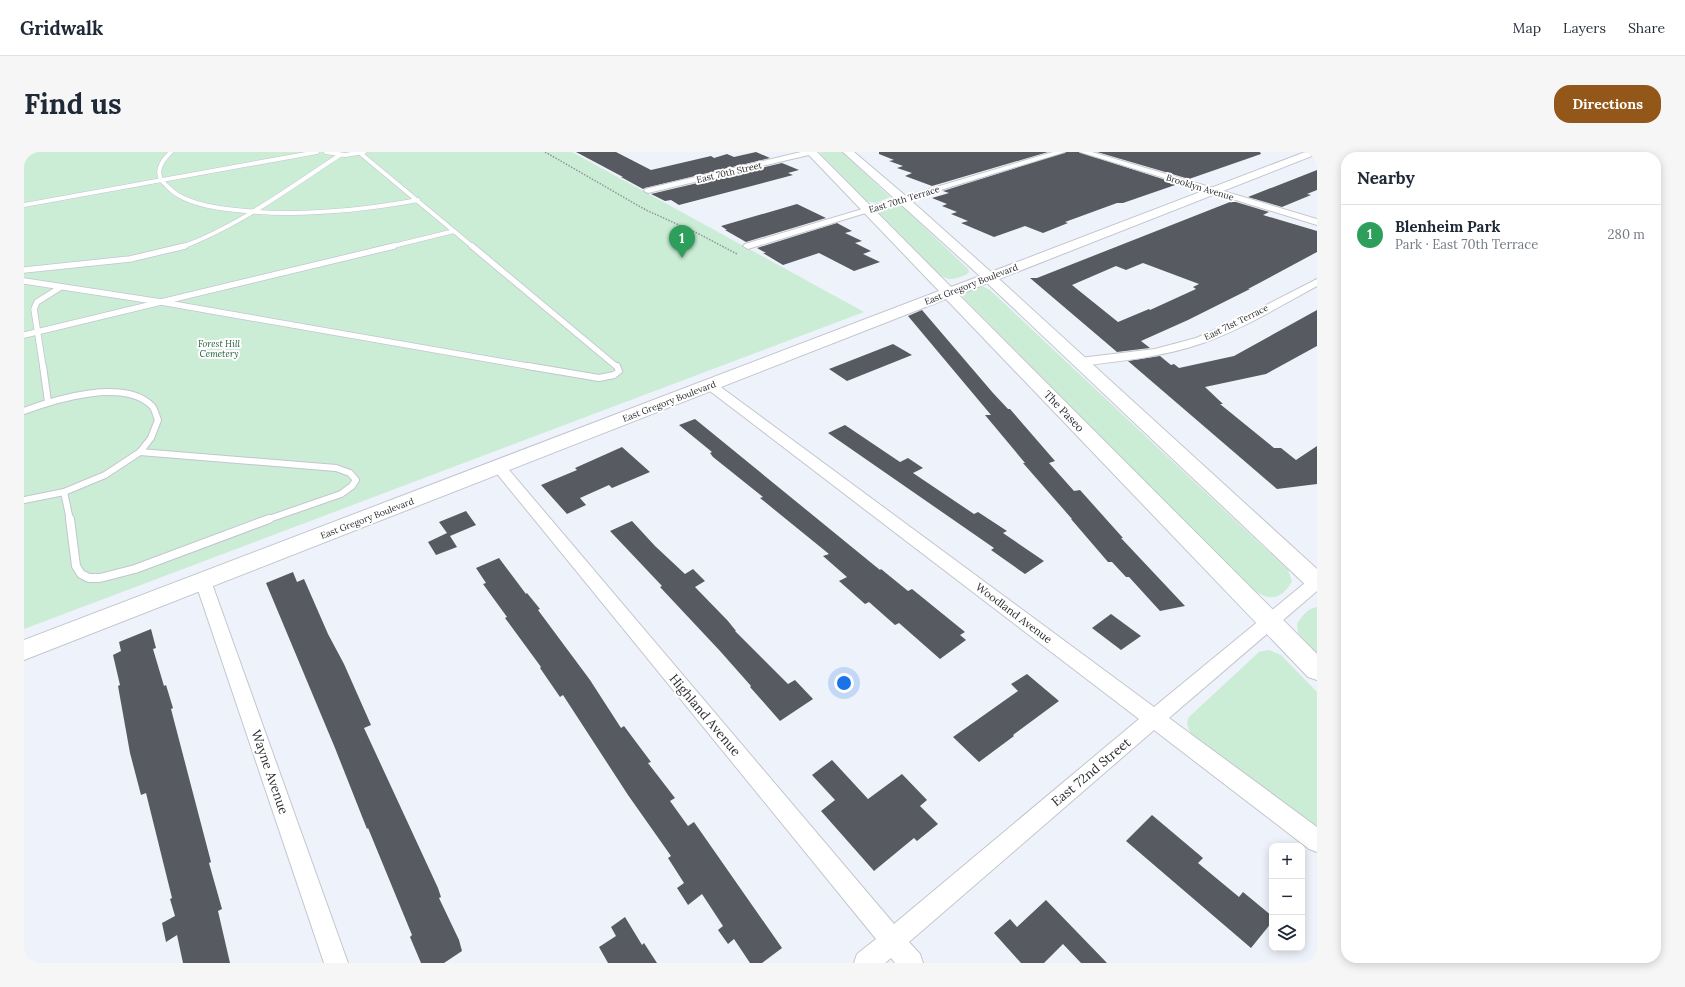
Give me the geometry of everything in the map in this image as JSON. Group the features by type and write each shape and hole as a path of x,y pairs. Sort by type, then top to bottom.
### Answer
{"main road":[{"name":"The Paseo","path":"811,152 1317,670"},
{"path":"848,152 903,199 1317,582"},
{"name":"East Gregory Boulevard","path":"24,650 948,292 1314,152"}],"street":[{"name":"East 70th Street","path":"648,191 811,152"},
{"name":"East 70th Terrace","path":"748,246 1061,152"},
{"name":"Brooklyn Avenue","path":"1084,152 1317,222"},
{"name":"East 71st Terrace","path":"1080,362 1125,357 1175,347 1199,340 1227,329 1317,282"},
{"name":"Woodland Avenue","path":"710,385 1317,841"},
{"name":"Highland Avenue","path":"499,467 911,963"},
{"name":"Wayne Avenue","path":"203,581 336,963"},
{"name":"East 72nd Street","path":"866,963 1317,582"}],"lane":[{"path":"171,152 160,164 159,170 161,180 165,186 177,194 196,202 232,210 252,212 324,213 355,210 418,200"},
{"path":"24,205 317,152"},
{"path":"24,282 161,302 599,378 614,375 619,371 618,366 454,231 363,153 340,155 326,152"},
{"path":"24,270 101,264 156,255 174,250 214,235 340,155"},
{"path":"24,334 454,231"},
{"path":"48,402 34,309 37,302 61,287"},
{"path":"24,411 48,402 96,393 120,393 141,398 153,406 158,420 151,438 140,452 105,475 64,492 24,500"},
{"path":"64,492 69,510 76,566 80,574 89,578 106,577 129,571 225,534 341,494 352,486 356,480 354,475 347,470 336,468 140,452"}],"path":[{"path":"545,152 646,210 699,234 737,254"}],"green space":[{"name":"Forest Hill Cemetery","path":"24,152 572,152 864,312 24,629"},
{"path":"842,152 890,197 876,203 867,201 820,153"},
{"path":"893,205 901,206 905,209 968,269 969,272 963,276 953,279 942,277 879,213 880,209"},
{"path":"982,286 990,290 1288,570 1292,581 1282,593 1277,596 1265,596 1259,594 1247,584 963,297 964,292"},
{"path":"1317,607 1317,654 1298,633 1297,624 1308,611"},
{"path":"1269,650 1281,655 1317,692 1317,830 1195,738 1189,730 1187,723 1189,717 1259,652"}],"building":[{"path":"576,152 616,152 651,170 711,156 714,158 727,154 734,157 756,152 770,158 643,189"},
{"path":"879,152 1048,152 932,186 905,176 912,173 897,168 903,166 889,161 894,160 879,154"},
{"path":"1066,152 1079,152 1178,184 1123,203 1117,203 1065,222 1068,223 1043,233 1025,226 994,237 961,223 968,221 951,214 957,212 942,206 947,204 932,198 949,193 943,191"},
{"path":"1097,152 1260,152 1261,154 1189,179"},
{"path":"782,163 799,170 788,173 793,175 679,205 671,200 665,201 651,194"},
{"path":"1317,170 1317,190 1307,194 1311,195 1282,207 1248,197"},
{"path":"1230,202 1236,202 1269,212 1263,215 1317,231 1317,252 1248,289 1250,289 1188,320 1141,341 1150,348 1117,352 1030,278 1037,278","holes":["1143,263 1199,284 1193,287 1196,289 1150,310 1149,309 1118,322 1072,285 1116,266 1126,270"]},
{"path":"797,204 826,218 746,242 725,230 727,230 721,226"},
{"path":"837,223 852,231 845,233 862,241 855,243 871,251 863,254 880,262 854,271 819,253 783,265 757,248"},
{"path":"922,310 993,393 1008,409 1010,409 1055,461 1049,463 1074,491 1080,490 1123,538 1121,538 1185,606 1160,611 1129,577 1126,577 1112,562 1108,562 1023,463 1025,463 985,415 991,415 908,316"},
{"path":"1317,310 1317,346 1266,374 1205,387 1223,404 1220,404 1274,448 1281,448 1296,460 1317,446 1317,484 1277,489 1128,361 1160,356 1171,365 1174,364 1179,368 1234,356"},
{"path":"893,344 912,355 847,381 829,369"},
{"path":"695,419 880,570 881,569 908,591 912,589 965,632 960,635 966,640 940,659 899,623 895,625 869,602 865,604 839,581 847,577 823,556 829,554 760,498 763,497 713,457 710,453 712,452 679,425"},
{"path":"845,425 900,462 908,458 923,468 913,473 974,514 978,512 1007,531 1003,533 1044,561 1025,574 991,550 994,548 828,433"},
{"path":"622,447 650,472 612,488 609,485 580,498 586,505 567,514 541,485 577,470 575,468"},
{"path":"466,511 476,525 450,536 457,547 436,555 428,542 447,533 439,522"},
{"path":"632,521 655,546 685,574 693,569 705,581 695,587 728,621 735,631 788,684 795,680 813,699 780,721 720,651 660,587 662,586 610,531"},
{"path":"499,558 526,594 527,593 540,609 538,610 590,680 621,728 624,726 651,762 648,763 675,798 670,801 688,826 694,822 782,948 762,963 750,963 734,939 728,944 718,930 723,926 702,894 688,905 677,888 684,883 668,858 671,856 628,795 563,695 560,697 540,668 541,667 505,618 507,617 483,584 486,583 476,568"},
{"path":"293,572 297,582 304,579 328,634 344,664 371,725 364,728 438,888 441,897 439,898 459,940 462,951 444,963 421,963 410,937 412,935 266,583"},
{"path":"1111,614 1141,636 1121,650 1092,628"},
{"path":"151,629 156,648 153,649 164,686 166,685 173,708 171,709 211,862 209,863 222,909 218,911 230,963 183,963 177,935 166,942 162,923 175,916 170,899 172,898 146,793 141,795 130,753 118,686 120,685 113,655 121,651 119,642"},
{"path":"1027,674 1059,701 979,762 953,737 1018,691 1011,684"},
{"path":"832,760 868,799 902,774 927,800 920,806 938,824 917,841 914,838 874,871 821,811 835,800 812,775"},
{"path":"1152,815 1203,858 1198,863 1239,897 1243,892 1269,914 1269,926 1251,948 1126,841"},
{"path":"1046,900 1107,963 1081,963 1063,944 1044,963 1021,963 994,933 1010,919 1017,927"},
{"path":"625,917 642,945 644,943 657,963 608,963 599,947 616,936 611,927"}],"place":[{"name":"Blenheim Park","path":"682,258"}]}
